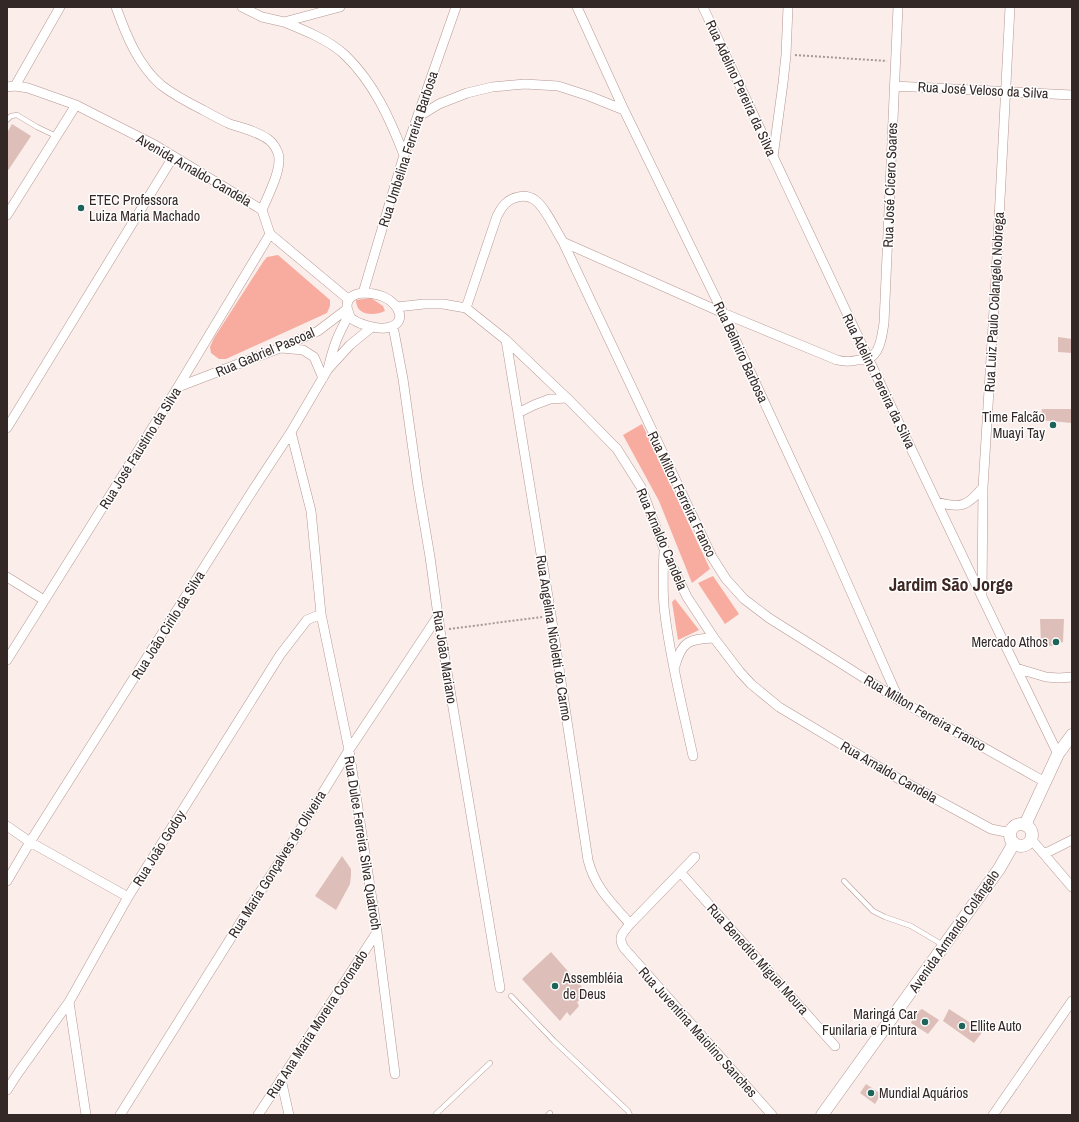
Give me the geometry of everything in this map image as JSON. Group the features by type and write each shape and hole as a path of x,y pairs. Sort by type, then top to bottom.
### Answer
{"street":[{"path":"11,86 60,7"},
{"path":"116,7 135,53 146,69 161,84 182,99 228,123 269,140 275,146 278,153 279,164 262,210"},
{"path":"242,7 262,17 284,22 303,29 325,41 344,55 370,84 389,117 404,155"},
{"path":"284,22 340,7"},
{"name":"Rua Umbelina Ferreira Barbosa","path":"363,293 404,155 456,7"},
{"name":"Rua Belmiro Barbosa","path":"577,7 624,110 723,313 825,533 899,700"},
{"name":"Rua Adelino Pereira da Silva","path":"703,7 868,359 1058,754"},
{"path":"773,157 780,115 786,55 788,7"},
{"name":"Rua José Cícero Soares","path":"868,359 878,348 882,337 884,323 898,7"},
{"name":"Rua Luiz Paulo Colangelo Nobrega","path":"982,598 983,487 1010,7"},
{"path":"418,117 440,104 468,93 492,87 525,84 558,86 624,110"},
{"name":"Avenida Arnaldo Candela","path":"11,86 28,88 42,92 76,105 154,145 262,210 270,234"},
{"name":"Rua José Veloso da Silva","path":"894,86 1072,95"},
{"path":"7,215 76,105"},
{"path":"7,428 173,157"},
{"name":"Rua Milton Ferreira Franco","path":"466,308 497,216 503,206 509,201 518,197 526,196 535,200 542,207 563,242 712,557 726,579 744,599 769,618 899,700 1045,782"},
{"path":"270,234 348,308 350,317 372,327 381,328 393,326 398,323 400,317 400,312 397,307 385,298 373,294 355,294 348,308"},
{"name":"Rua José Faustino da Silva","path":"7,660 178,387 270,234"},
{"path":"563,242 723,313 837,360 848,362 868,359"},
{"path":"397,307 436,304 466,308"},
{"name":"Rua Gabriel Pascoal","path":"178,387 280,348 318,331 348,308"},
{"name":"Rua João Cirilo da Silva","path":"328,369 337,337 348,308"},
{"name":"Rua Arnaldo Candela","path":"466,308 506,340 567,398 617,449 641,487 664,549 687,597 714,638 751,684 779,706 899,779 991,829 1012,838"},
{"name":"Rua João Mariano","path":"393,326 403,379 440,630 500,988"},
{"name":"Rua João Cirilo da Silva","path":"7,880 291,432 328,369 350,345 372,327"},
{"name":"Rua Angelina Nicoletti do Carmo","path":"506,340 551,616 588,860 591,873 596,883 630,924"},
{"path":"280,348 303,350 314,357 323,378"},
{"path":"518,412 550,399 567,398"},
{"name":"Rua Dulce Ferreira Silva Quatroch","path":"291,432 311,511 321,614 349,750 377,932 395,1074"},
{"path":"937,502 951,506 962,506 974,499 983,487"},
{"path":"664,549 663,580 665,614 674,670 693,756"},
{"path":"7,576 44,600"},
{"name":"Rua João Godoy","path":"7,1090 69,1002 128,898 280,655 307,620 321,614"},
{"name":"Rua Maria Gonçalves de Oliveira","path":"120,1115 248,908 293,841 349,750 438,616"},
{"path":"674,670 679,653 684,646 692,641 702,638 714,638"},
{"path":"1016,668 1046,677 1072,677"},
{"path":"1025,825 1058,754 1072,735"},
{"path":"1032,839 1028,844 1021,846 1012,838 1015,827 1025,825 1030,829 1032,839 1072,887"},
{"path":"7,826 30,842 128,898"},
{"name":"Avenida Armando Colângelo","path":"822,1115 999,869 1012,838"},
{"path":"1044,854 1072,840"},
{"path":"630,924 695,857"},
{"name":"Rua Benedito Miguel Moura","path":"681,873 835,1046"},
{"name":"Rua Juventina Maiolino Sanches","path":"630,924 620,938 624,948 772,1115"},
{"name":"Rua Ana Maria Moreira Coronado","path":"258,1115 377,932"},
{"path":"993,1115 1072,1001"},
{"path":"69,1002 86,1115"},
{"path":"281,1079 289,1115"}],"lane":[{"path":"7,120 11,116 17,115 56,136"},
{"path":"844,881 873,911 911,926 944,946"},
{"path":"511,996 554,1042 630,1115"},
{"path":"436,1115 490,1063"}],"path":[{"path":"786,55 896,62"},
{"path":"440,630 551,616"}],"shaded area":[{"path":"278,255 330,300 330,306 327,313 226,359 219,359 211,353 210,347 214,338 263,262 267,257"},
{"path":"371,298 383,306 385,311 376,314 362,312 357,305 356,300"},
{"path":"642,424 710,569 692,583 659,501 623,435"},
{"path":"713,576 739,614 725,624 698,583"},
{"path":"675,599 699,630 678,640 672,602"}],"building":[{"path":"12,124 31,136 7,172 7,133"},
{"path":"1058,337 1072,339 1072,353 1058,352"},
{"path":"1042,409 1072,409 1072,423 1040,420"},
{"path":"1040,619 1064,619 1063,642 1052,646 1041,644"},
{"path":"342,856 351,869 350,884 336,910 315,896"},
{"name":"Assembléia de Deus","path":"551,952 588,994 577,1002 579,1006 570,1016 567,1012 560,1021 522,979"},
{"name":"Maringá Car Funilaria e Pintura","path":"922,1009 939,1020 928,1034 911,1023 914,1014"},
{"name":"Ellite Auto","path":"949,1009 983,1031 974,1043 943,1021"},
{"name":"Mundial Aquários","path":"866,1084 881,1094 875,1104 860,1093"}],"place":[{"name":"ETEC Professora Luiza Maria Machado","path":"81,208"},
{"name":"Time Falcão Muayi Tay","path":"1053,425"},
{"name":"Mercado Athos","path":"1056,642"},
{"name":"Assembléia de Deus","path":"555,986"},
{"name":"Maringá Car Funilaria e Pintura","path":"925,1022"},
{"name":"Ellite Auto","path":"962,1026"},
{"name":"Mundial Aquários","path":"871,1093"}],"district":[{"name":"Jardim São Jorge","path":"951,585"}]}
